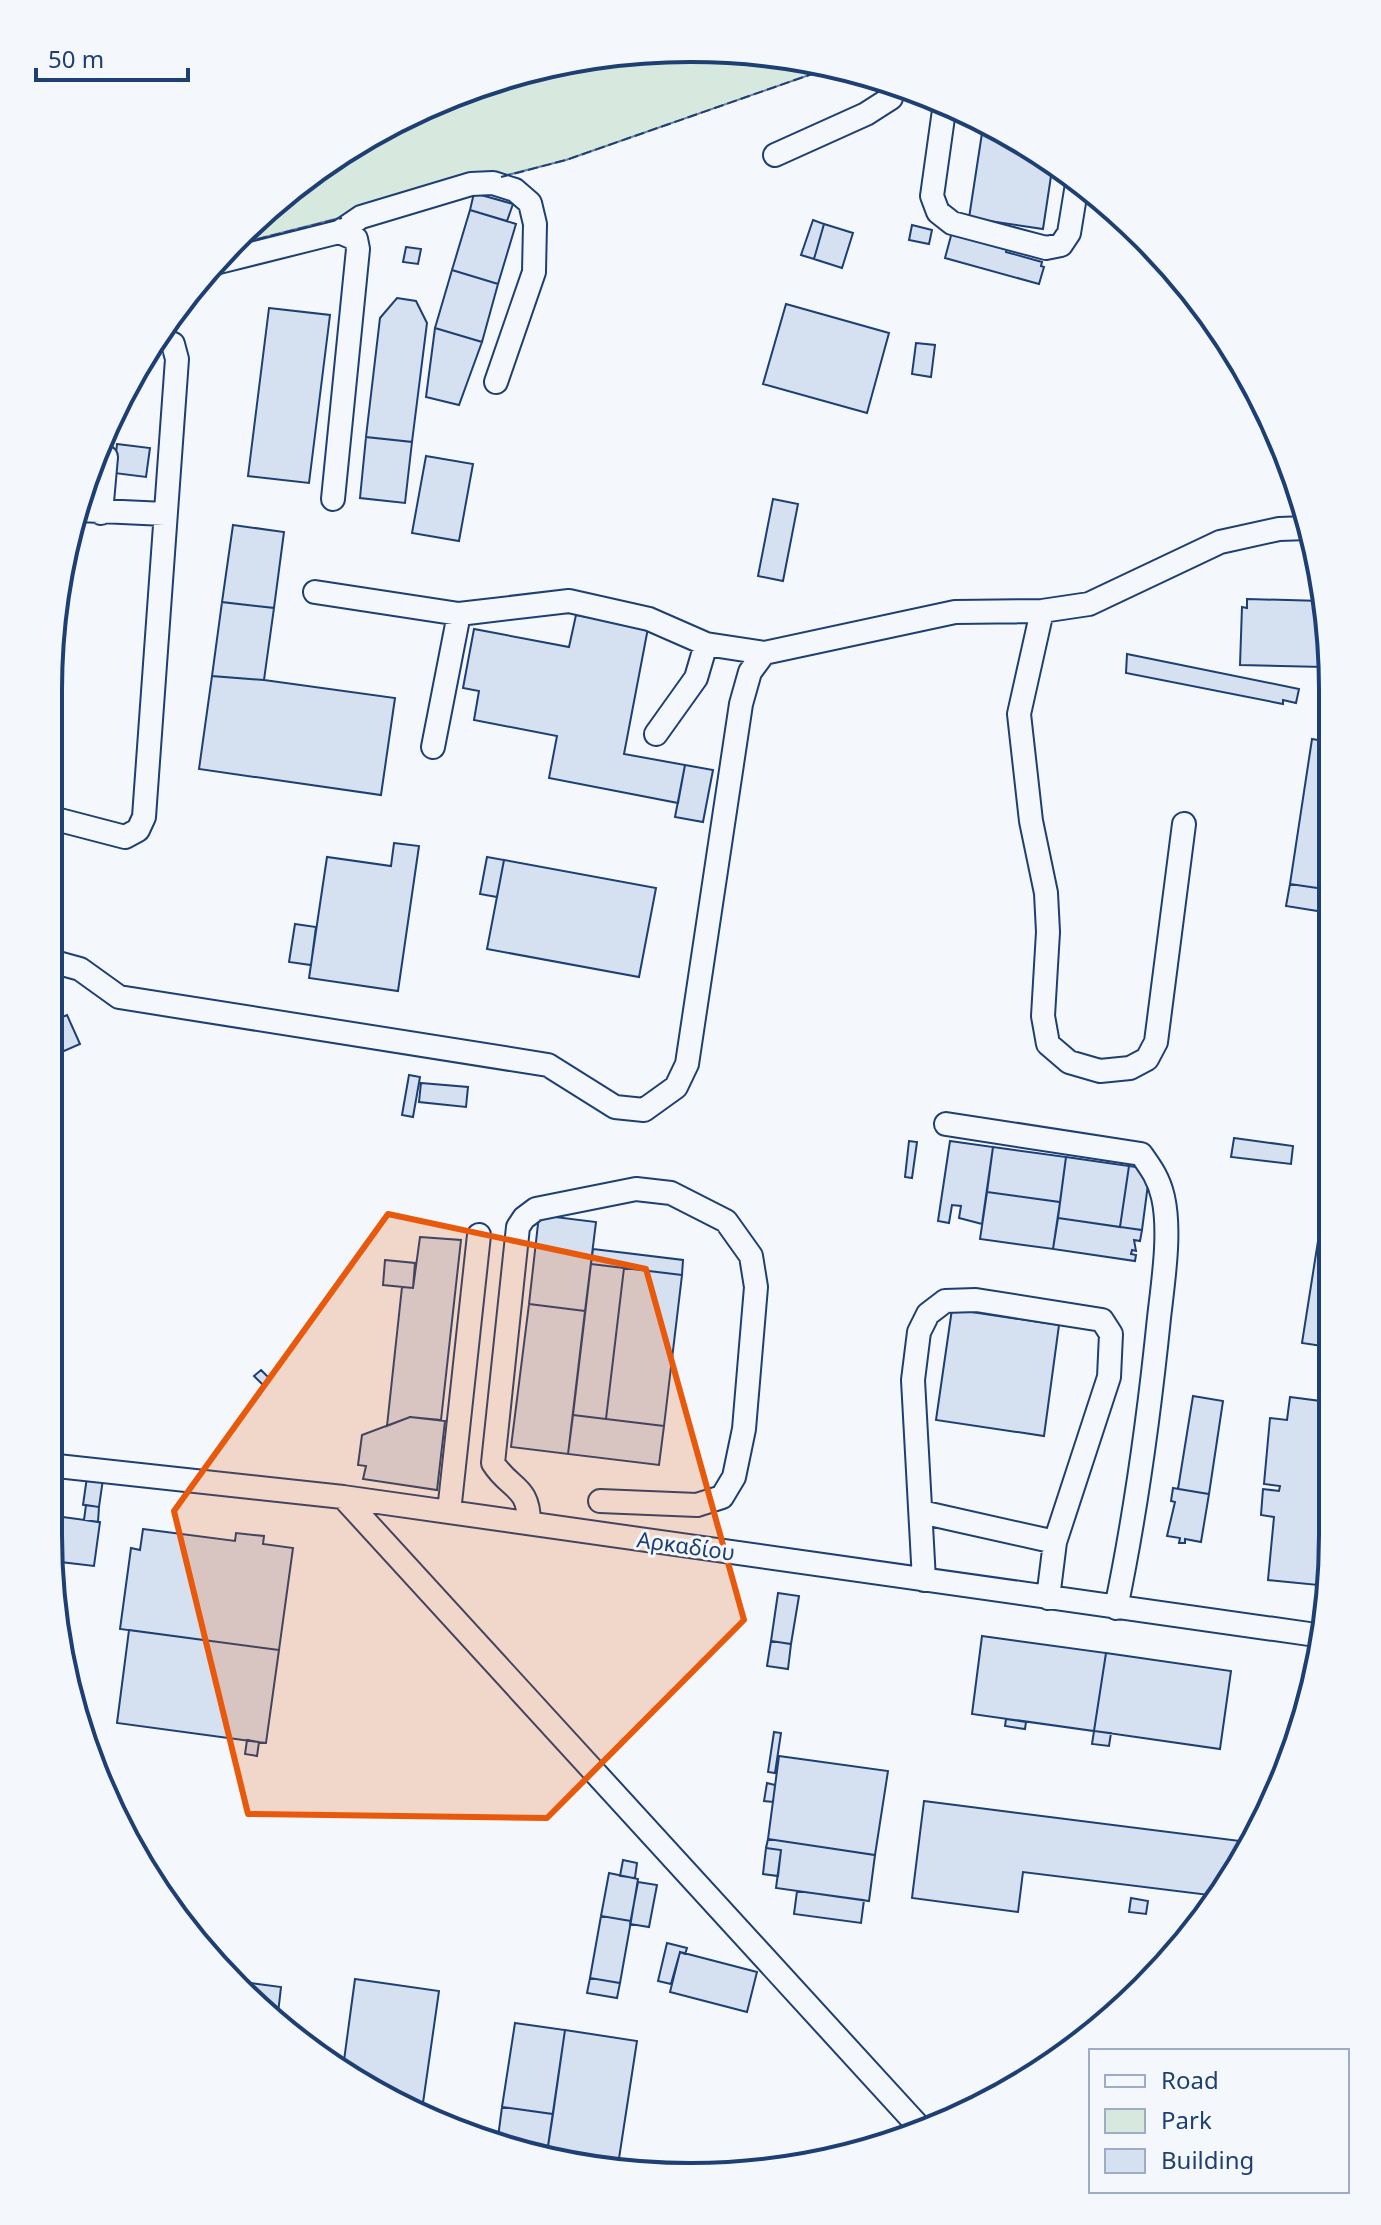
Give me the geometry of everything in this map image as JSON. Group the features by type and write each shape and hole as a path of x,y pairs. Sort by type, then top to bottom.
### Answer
{"street":[{"path":"775,155 866,114 892,95"},
{"path":"943,116 932,196 938,212 952,223 1046,248 1061,245 1069,233 1075,194"},
{"path":"235,258 339,232 361,217 471,184 493,183 515,190 530,203 537,238 534,272 496,382"},
{"path":"333,499 358,249 356,239 339,232"},
{"path":"62,821 118,836 132,835 142,824 177,359 173,344 168,341"},
{"path":"103,469 90,512 165,514"},
{"path":"315,592 459,614 569,601 649,619 706,644 764,653 955,612 1042,611 1089,604 1220,542 1279,529 1298,528"},
{"path":"1042,611 1019,714 1031,821 1046,893 1048,932 1043,1016 1048,1044 1069,1062 1100,1071 1130,1068 1147,1059 1156,1042 1184,824"},
{"path":"433,747 459,614"},
{"path":"656,734 696,678 706,644"},
{"path":"62,964 80,969 119,997 548,1065 615,1107 644,1110 676,1087 687,1064 741,704 750,672 764,653"},
{"path":"946,1124 1141,1154 1156,1174 1164,1200 1164,1276 1131,1538 1116,1608"},
{"path":"529,1523 529,1506 521,1491 500,1475 493,1463 518,1227 536,1209 636,1189 671,1193 726,1221 751,1256 756,1287 744,1429 734,1477 722,1497 697,1505 600,1501"},
{"path":"449,1512 479,1235"},
{"path":"924,1580 913,1380 919,1332 928,1314 945,1301 976,1300 1102,1320 1111,1334 1109,1377 1055,1542 1048,1598"},
{"name":"Αρκαδίου","path":"62,1467 343,1497 1311,1634"},
{"path":"343,1497 914,2122"},
{"path":"921,1512 1055,1542"}],"highlighted area":[{"path":"388,1214 646,1269 744,1620 547,1818 248,1814 174,1511"}],"green space":[{"path":"649,63 732,63 812,74 566,160 252,240 308,192 376,146 450,110 528,83 608,67"}],"building":[{"path":"982,134 1051,176 1043,229 969,218"},
{"path":"474,193 513,204 507,221 470,210"},
{"path":"470,210 516,224 498,284 452,270"},
{"path":"813,220 824,224 814,259 801,255"},
{"path":"824,224 853,233 842,268 814,259"},
{"path":"912,225 932,230 929,244 909,240"},
{"path":"952,232 1042,262 1041,266 1044,267 1039,284 945,258"},
{"path":"406,247 421,249 418,264 403,262"},
{"path":"452,270 498,284 482,342 435,328"},
{"path":"397,298 416,301 427,323 412,442 366,437 380,318"},
{"path":"786,304 889,333 867,413 763,384"},
{"path":"269,308 330,315 309,483 248,476"},
{"path":"435,328 482,342 459,405 426,397"},
{"path":"916,343 935,345 931,377 912,374"},
{"path":"366,437 412,442 405,503 360,498"},
{"path":"117,444 150,448 146,477 114,473"},
{"path":"426,456 473,464 459,541 412,533"},
{"path":"773,499 798,504 783,581 758,576"},
{"path":"233,525 284,532 274,608 222,602"},
{"path":"1247,599 1313,601 1318,667 1240,665 1242,607 1247,608"},
{"path":"222,602 274,608 264,680 212,676"},
{"path":"576,615 648,628 624,754 685,765 678,803 549,778 557,736 474,720 479,691 463,688 474,629 569,647"},
{"path":"1127,654 1299,689 1296,703 1283,700 1283,704 1126,673"},
{"path":"212,676 395,698 381,795 199,769"},
{"path":"1312,739 1319,740 1319,888 1290,884"},
{"path":"685,765 713,770 703,822 675,817"},
{"path":"394,843 419,846 398,991 309,978 327,857 391,866"},
{"path":"487,857 504,860 497,897 480,894"},
{"path":"504,860 656,888 639,977 487,949"},
{"path":"1290,884 1319,888 1319,911 1286,906"},
{"path":"295,924 316,927 311,965 289,962"},
{"path":"67,1015 80,1044 62,1052 62,1017"},
{"path":"409,1075 420,1077 413,1117 402,1115"},
{"path":"421,1083 468,1087 466,1107 419,1102"},
{"path":"1234,1138 1293,1146 1291,1164 1231,1157"},
{"path":"909,1141 917,1142 912,1178 905,1177"},
{"path":"950,1141 993,1147 982,1224 959,1218 961,1206 952,1205 949,1223 938,1221"},
{"path":"993,1147 1066,1157 1060,1202 987,1192"},
{"path":"1066,1157 1129,1166 1120,1227 1058,1218"},
{"path":"1129,1166 1150,1169 1142,1230 1120,1227"},
{"path":"987,1192 1060,1202 1053,1249 980,1239"},
{"path":"539,1215 596,1222 585,1311 529,1304"},
{"path":"1058,1218 1142,1230 1140,1241 1134,1240 1136,1251 1132,1250 1131,1254 1136,1255 1135,1261 1053,1249"},
{"path":"1319,1235 1319,1346 1302,1343"},
{"path":"420,1237 461,1240 441,1420 410,1417 387,1426 402,1287 413,1288"},
{"path":"593,1249 683,1260 682,1275 591,1264"},
{"path":"385,1260 415,1263 413,1288 383,1285"},
{"path":"591,1264 624,1268 606,1419 573,1415"},
{"path":"624,1268 682,1275 664,1426 606,1419"},
{"path":"529,1304 585,1311 568,1454 511,1447"},
{"path":"952,1309 1059,1325 1044,1436 936,1420"},
{"path":"261,1370 270,1379 263,1385 254,1376"},
{"path":"1193,1396 1223,1401 1209,1494 1178,1489"},
{"path":"1290,1397 1319,1401 1317,1585 1268,1580 1274,1517 1261,1515 1263,1489 1279,1491 1280,1486 1264,1484 1270,1418 1287,1420"},
{"path":"573,1415 664,1426 659,1465 568,1454"},
{"path":"410,1417 445,1421 437,1490 363,1479 366,1466 358,1465 362,1435"},
{"path":"87,1477 103,1479 99,1507 83,1505"},
{"path":"1173,1488 1209,1494 1201,1542 1185,1539 1185,1543 1179,1543 1180,1538 1167,1536 1175,1502 1171,1501"},
{"path":"86,1505 99,1507 98,1522 84,1520"},
{"path":"62,1517 100,1522 94,1566 63,1562"},
{"path":"143,1529 235,1541 236,1533 264,1536 263,1544 293,1548 279,1650 120,1629 131,1548 140,1550"},
{"path":"778,1593 799,1596 791,1644 771,1641"},
{"path":"129,1630 279,1650 266,1743 117,1723"},
{"path":"982,1636 1106,1653 1094,1731 972,1714"},
{"path":"771,1641 791,1644 788,1669 767,1666"},
{"path":"1106,1653 1231,1671 1220,1749 1094,1731"},
{"path":"1006,1719 1026,1722 1025,1729 1005,1726"},
{"path":"1094,1731 1111,1733 1109,1746 1092,1744"},
{"path":"774,1732 781,1733 775,1773 768,1772"},
{"path":"247,1740 259,1742 257,1756 245,1754"},
{"path":"779,1756 888,1771 875,1855 768,1839"},
{"path":"767,1783 775,1785 773,1802 764,1801"},
{"path":"924,1801 1239,1841 1205,1895 1023,1872 1018,1912 912,1898"},
{"path":"768,1839 875,1855 869,1901 776,1888 781,1850 766,1848"},
{"path":"766,1848 781,1850 778,1876 763,1874"},
{"path":"623,1860 637,1863 635,1878 620,1876"},
{"path":"609,1873 638,1879 631,1921 601,1916"},
{"path":"638,1882 657,1885 649,1927 630,1924"},
{"path":"797,1891 864,1900 861,1923 794,1914"},
{"path":"1131,1898 1148,1901 1146,1914 1129,1912"},
{"path":"601,1916 631,1921 620,1983 590,1978"},
{"path":"667,1943 687,1948 685,1954 680,1952 671,1984 658,1981"},
{"path":"680,1952 757,1972 747,2012 670,1992"},
{"path":"590,1978 620,1983 617,1998 587,1993"},
{"path":"355,1979 439,1991 423,2103 344,2059"},
{"path":"250,1983 281,1987 278,2009"},
{"path":"515,2023 565,2030 553,2114 502,2107"},
{"path":"565,2030 637,2041 619,2159 548,2146"},
{"path":"502,2107 553,2114 548,2146 499,2133"}],"fence":[{"path":"501,177 566,160 812,74"},
{"path":"252,241 342,218"}]}
